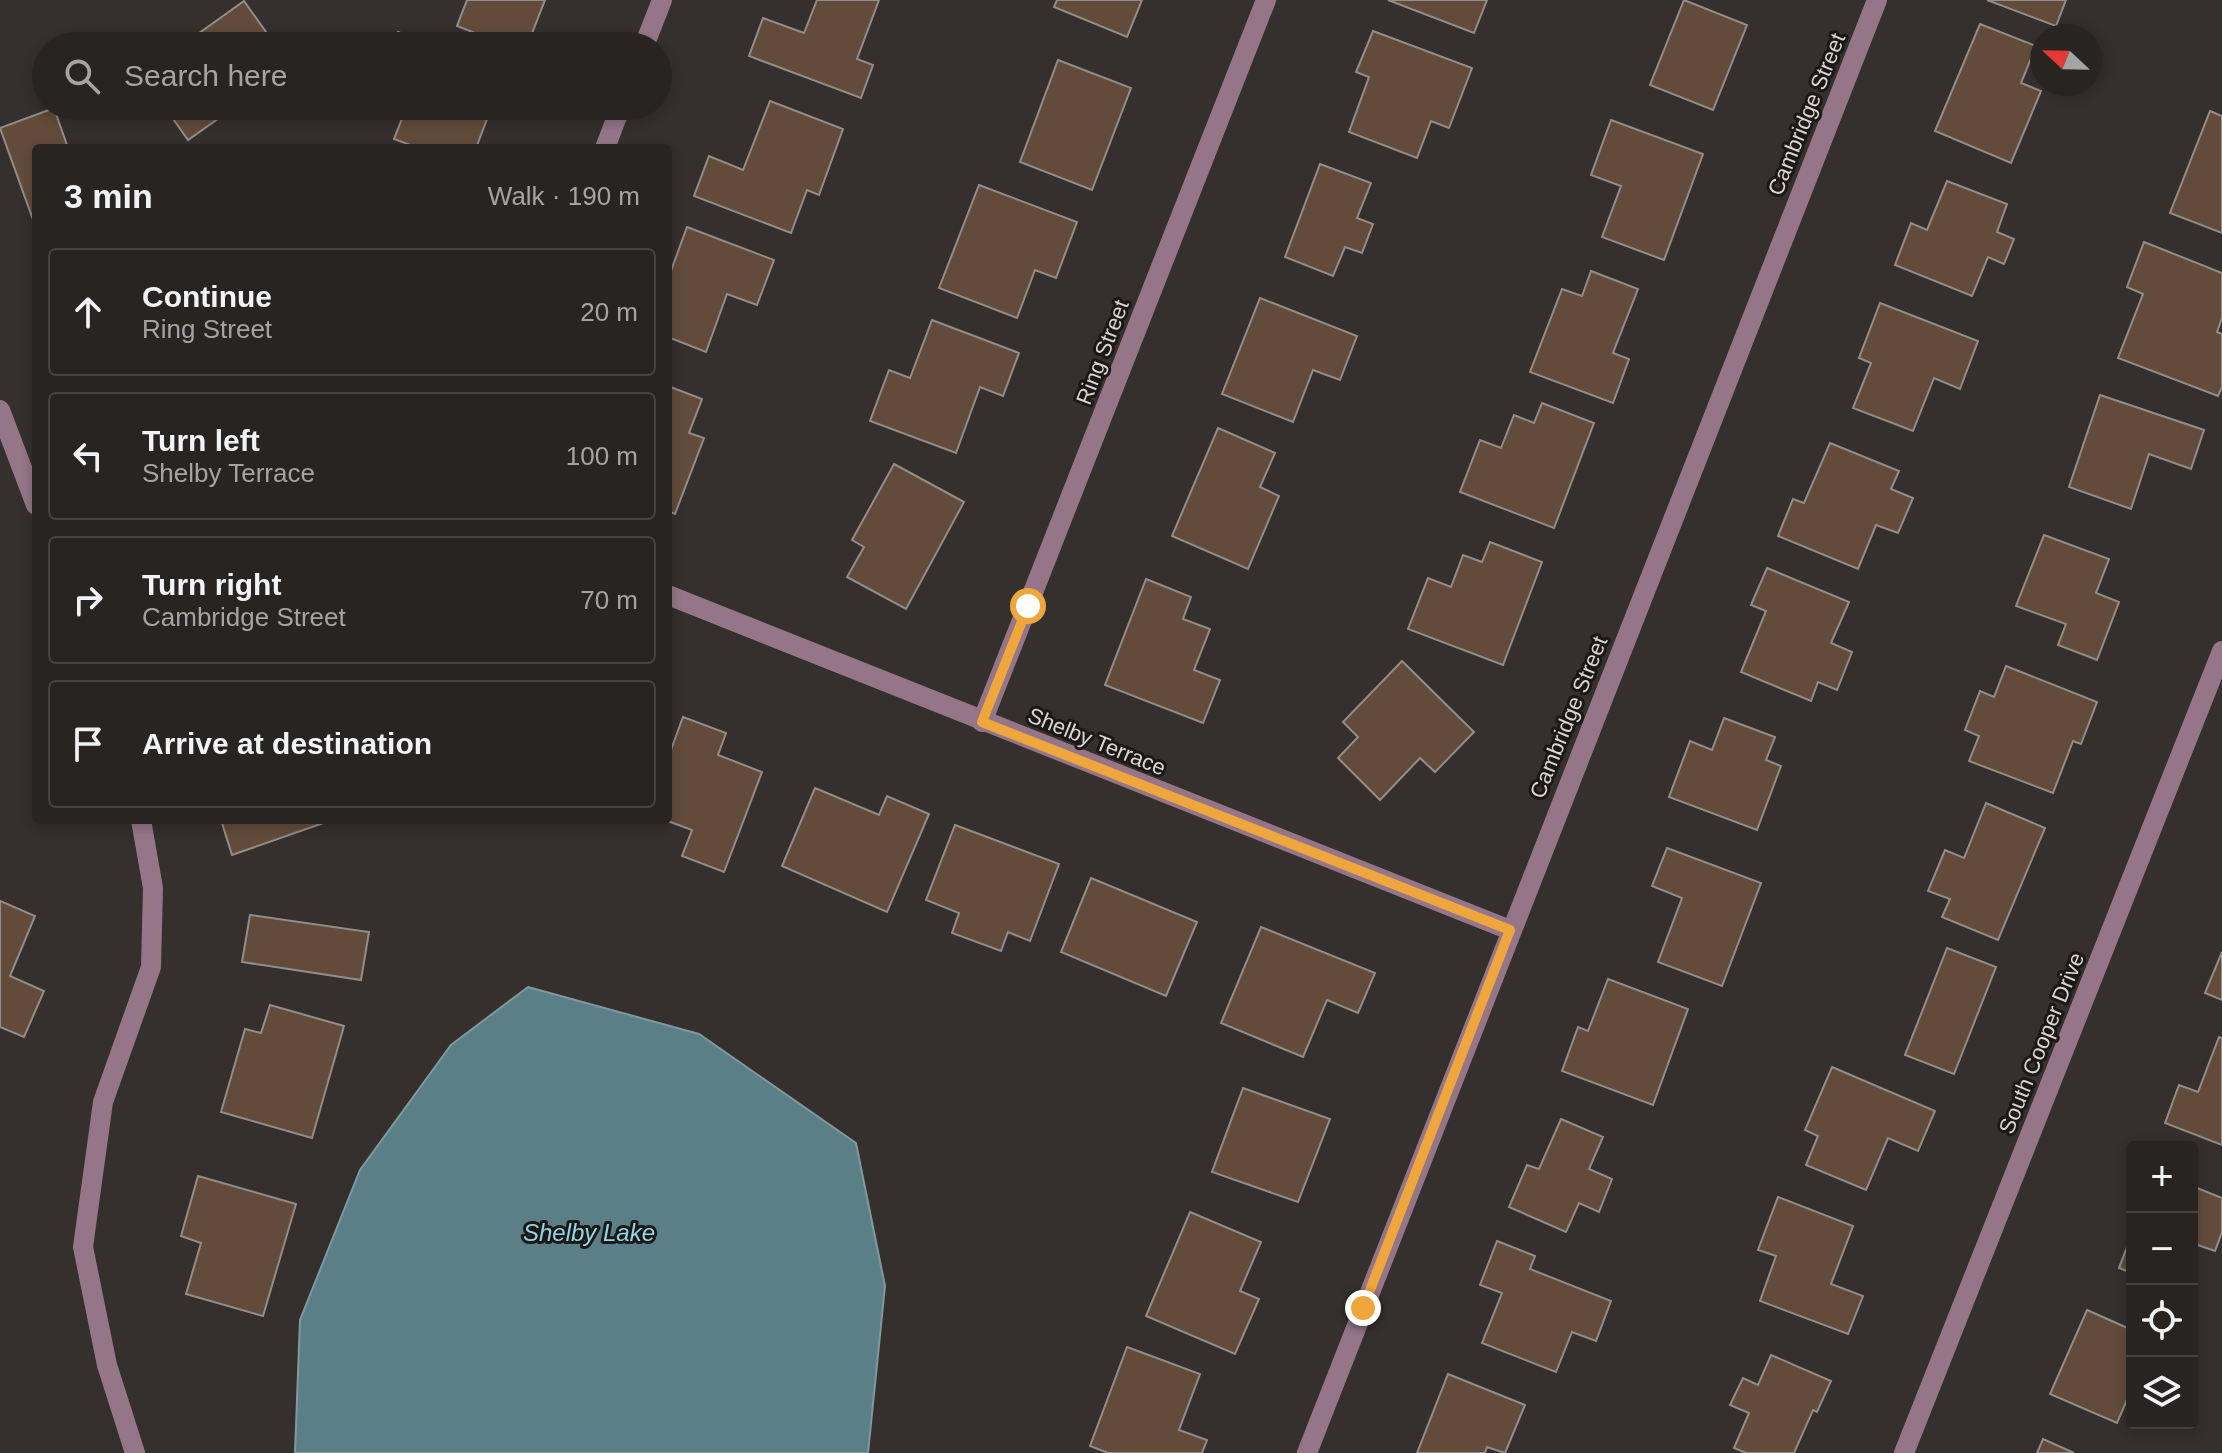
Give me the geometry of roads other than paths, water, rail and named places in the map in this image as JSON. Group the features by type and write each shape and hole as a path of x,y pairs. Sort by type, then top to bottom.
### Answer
{"street":[{"path":"649,32 662,0"},
{"name":"Ring Street","path":"982,722 1266,0"},
{"name":"Cambridge Street","path":"1307,1453 1877,0"},
{"path":"607,144 616,120"},
{"path":"0,410 32,494"},
{"name":"Shelby Terrace","path":"672,597 1510,930"},
{"name":"South Cooper Drive","path":"1904,1453 2222,651"},
{"path":"135,1453 107,1365 83,1247 103,1102 151,967 153,888 142,824"}],"water":[{"name":"Shelby Lake","path":"528,987 699,1034 856,1143 885,1286 868,1453 295,1453 300,1320 360,1170 451,1045"}]}
